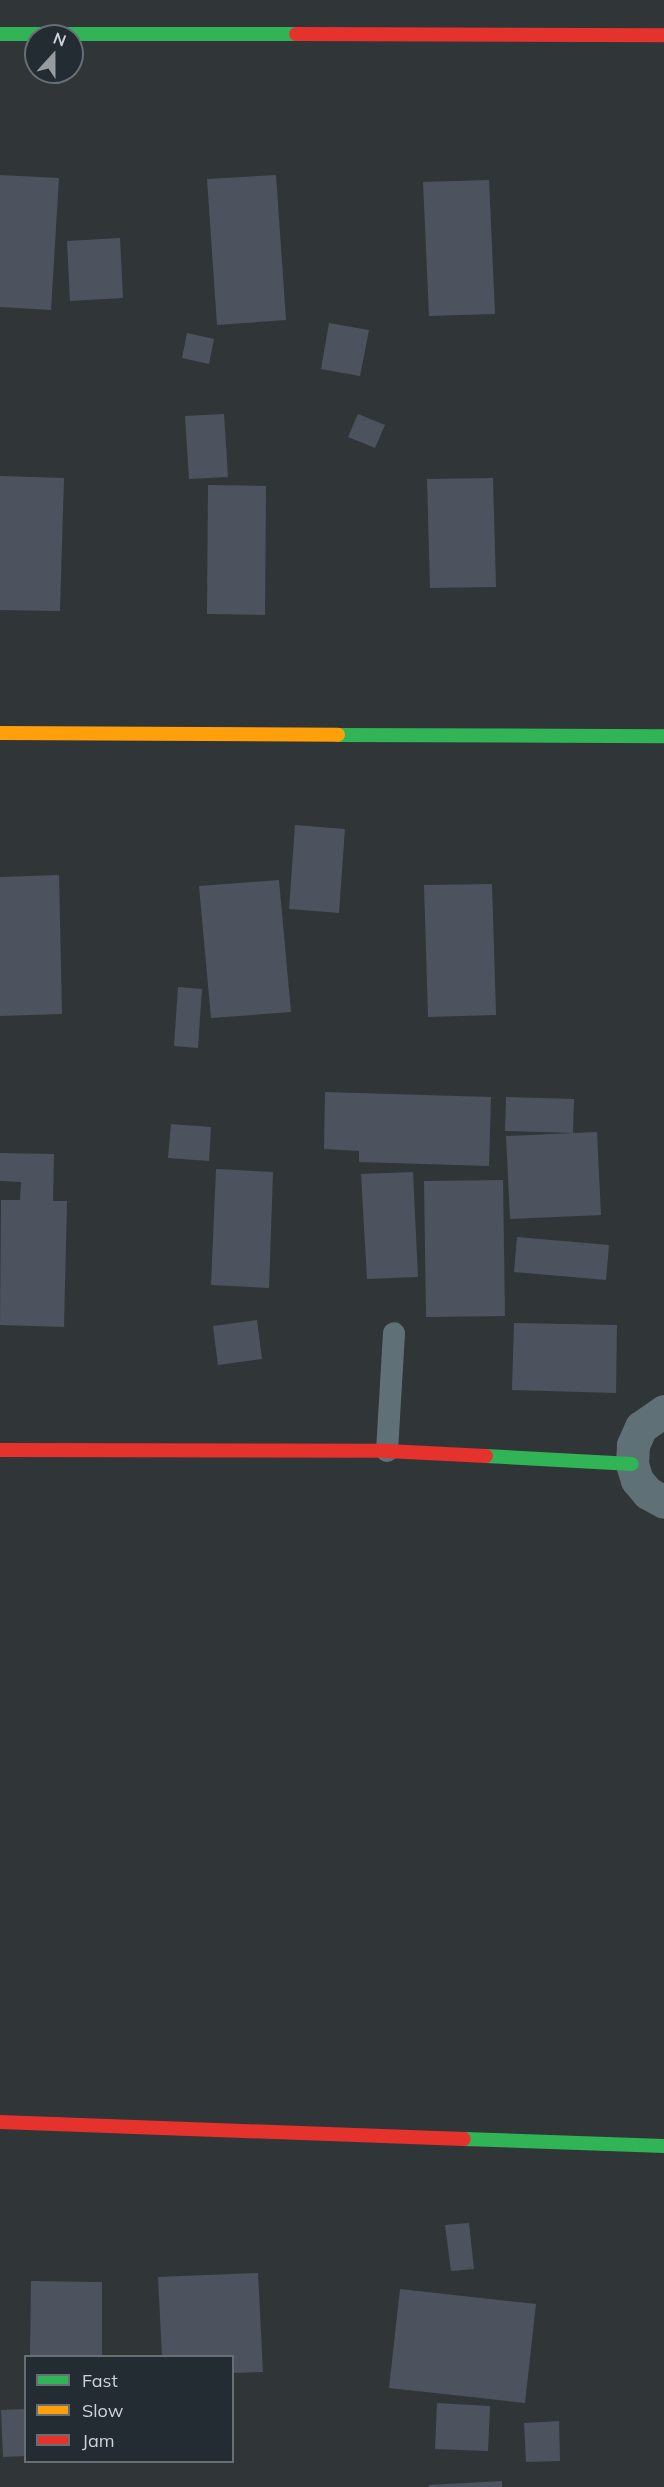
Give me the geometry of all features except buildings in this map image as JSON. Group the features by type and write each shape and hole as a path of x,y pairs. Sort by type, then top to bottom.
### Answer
{"street":[{"path":"0,34 664,35"},
{"path":"0,733 664,736"},
{"path":"664,1411 641,1427 633,1445 633,1464 637,1480 648,1492 664,1502"},
{"path":"0,1450 387,1451 633,1464"},
{"path":"0,2122 664,2146"}],"lane":[{"path":"387,1451 393,1333"}],"traffic: fast":[{"path":"0,34 296,34"},
{"path":"338,735 664,736"},
{"path":"486,1456 632,1464"},
{"path":"464,2139 664,2146"}],"traffic: slow":[{"path":"0,733 338,735"}],"traffic: jam":[{"path":"296,34 664,35"},
{"path":"0,1450 387,1451 486,1456"},
{"path":"0,2122 464,2139"}]}
